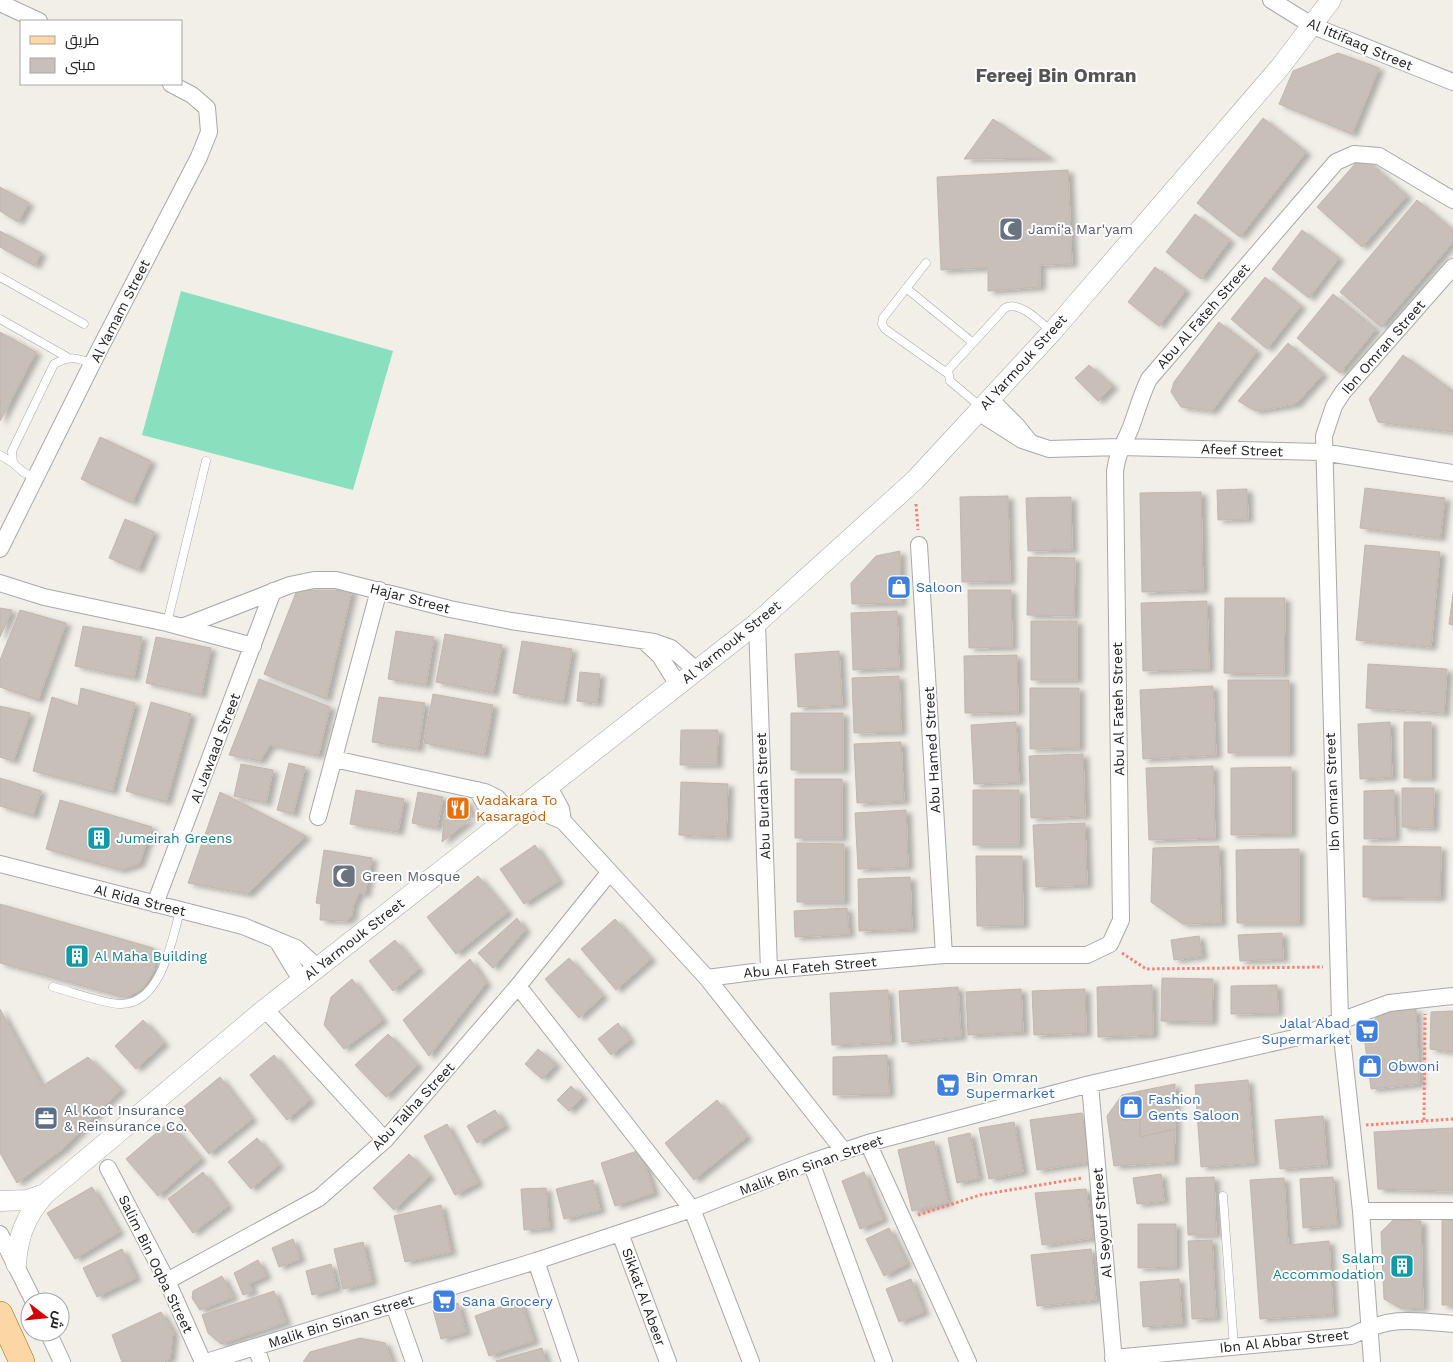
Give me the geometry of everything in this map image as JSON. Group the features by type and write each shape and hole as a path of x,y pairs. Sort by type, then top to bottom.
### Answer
{"main road":[{"path":"0,1314 22,1362"}],"street":[{"name":"Al Ittifaaq Street","path":"1270,0 1313,26 1453,82"},
{"name":"Al Yarmouk Street","path":"16,1264 17,1244 22,1226 32,1209 45,1194 302,980 548,785 757,623 915,480 1052,332 1313,26 1331,0"},
{"path":"0,3 37,20"},
{"name":"Al Yamam Street","path":"0,549 92,364 199,158 208,132 206,108 192,95 172,85"},
{"name":"Abu Al Fateh Street","path":"707,978 769,970 944,956 1087,955 1110,944 1121,920 1114,483 1120,446 1130,430 1149,379 1336,162 1354,154 1379,156 1453,200"},
{"name":"Ibn Omran Street","path":"1372,1362 1361,1211 1340,1019 1322,452 1328,420 1343,392 1453,267"},
{"name":"Afeef Street","path":"983,406 1009,433 1030,443 1059,450 1120,446 1322,452 1453,473"},
{"name":"Abu Hamed Street","path":"919,545 944,956"},
{"name":"Hajar Street","path":"174,625 273,591 314,580 336,580 459,611 644,641 671,648 696,670"},
{"path":"0,583 44,598 174,625 253,646"},
{"path":"318,818 379,590"},
{"name":"Al Jawaad Street","path":"155,904 273,591"},
{"name":"Abu Burdah Street","path":"757,623 769,970"},
{"path":"644,641 660,656 678,685"},
{"path":"334,759 477,790 504,820"},
{"path":"548,785 561,808 563,821"},
{"path":"532,798 550,816 563,821 707,978 843,1150"},
{"name":"Al Rida Street","path":"0,864 243,926 296,948 318,968"},
{"name":"Abu Talha Street","path":"167,1281 318,1198 385,1140 408,1116 518,986 609,873"},
{"path":"278,942 302,980"},
{"path":"518,986 692,1209 750,1362"},
{"name":"Malik Bin Sinan Street","path":"206,1362 258,1354 394,1305 692,1209 843,1150 1090,1084 1294,1038 1340,1019 1388,1003 1453,996"},
{"path":"265,1010 385,1140"},
{"name":"Al Seyouf Street","path":"1090,1084 1113,1360"},
{"path":"868,1143 968,1362"},
{"path":"811,1162 884,1362"},
{"name":"Salim Bin Oqba Street","path":"108,1168 167,1281 202,1362"},
{"name":"Al Yarmouk Street","path":"0,1201 28,1200 45,1194"},
{"path":"1361,1211 1453,1211"},
{"name":"Sikkat Al Abeer","path":"620,1233 668,1362"},
{"path":"0,1234 29,1292"},
{"path":"536,1260 570,1362"},
{"path":"394,1305 414,1362"},
{"name":"Ibn Al Abbar Street","path":"1113,1360 1352,1336 1369,1328 1399,1320 1453,1324"},
{"path":"53,1342 62,1362"}],"lane":[{"path":"926,263 883,318 883,327 947,373 950,380 983,406"},
{"path":"0,277 84,324"},
{"path":"906,288 972,342"},
{"path":"947,373 949,367 1009,305 1019,307 1052,332"},
{"path":"0,319 67,357 79,358 92,364"},
{"path":"13,463 12,451 54,364 67,357"},
{"path":"0,455 23,472 36,478"},
{"path":"174,625 206,461"},
{"path":"53,986 120,1004 138,999 154,985 163,969 180,911"},
{"path":"1223,1196 1234,1347"}],"path":[{"path":"915,480 919,545"},
{"path":"1110,944 1146,969 1338,967"},
{"path":"1424,1120 1425,999"},
{"path":"1352,1126 1453,1118"},
{"path":"903,1221 980,1195 1098,1176"}],"green space":[{"path":"181,291 393,351 353,490 142,435"}],"building":[{"path":"1338,53 1379,68 1352,134 1279,104 1293,71"},
{"path":"1263,118 1306,152 1240,237 1197,203"},
{"path":"993,119 1051,158 964,159"},
{"path":"1362,156 1407,196 1362,247 1317,207"},
{"path":"1068,170 1072,264 1040,265 1040,287 988,291 988,268 941,270 937,177"},
{"path":"0,187 29,203 18,222 0,211"},
{"path":"1417,200 1453,230 1453,242 1381,327 1340,292"},
{"path":"1195,214 1230,240 1201,279 1166,252"},
{"path":"1302,230 1339,258 1309,298 1272,269"},
{"path":"0,231 41,253 35,266 0,247"},
{"path":"1155,267 1186,290 1159,326 1128,302"},
{"path":"1265,277 1301,306 1267,349 1231,319"},
{"path":"1333,294 1376,329 1340,373 1297,338"},
{"path":"1219,322 1257,351 1212,411 1181,407 1171,392 1174,382"},
{"path":"0,332 36,352 0,421"},
{"path":"1288,343 1323,374 1296,404 1256,411 1238,401"},
{"path":"1403,355 1453,391 1453,432 1378,422 1369,399"},
{"path":"1089,365 1113,386 1098,401 1075,378"},
{"path":"100,437 151,461 132,503 81,479"},
{"path":"1365,488 1445,498 1440,538 1360,528"},
{"path":"1247,489 1248,519 1218,520 1217,490"},
{"path":"1201,492 1203,590 1142,592 1140,493"},
{"path":"1008,496 1010,581 962,582 960,497"},
{"path":"1071,497 1072,550 1028,551 1026,498"},
{"path":"125,519 154,532 138,570 109,558"},
{"path":"1365,545 1440,552 1431,647 1356,640"},
{"path":"900,551 901,603 852,604 851,583 876,556"},
{"path":"1028,557 1075,558 1074,616 1027,615"},
{"path":"297,590 352,590 326,699 264,674"},
{"path":"968,590 1011,590 1012,647 969,648"},
{"path":"1453,594 1453,625 1449,624"},
{"path":"1225,598 1285,598 1284,674 1224,673"},
{"path":"1207,601 1209,669 1143,671 1141,603"},
{"path":"0,608 12,610 0,637"},
{"path":"20,610 66,623 38,700 0,687 0,660"},
{"path":"897,611 899,668 853,670 851,613"},
{"path":"1031,621 1077,621 1077,680 1031,680"},
{"path":"83,626 142,637 134,678 75,666"},
{"path":"396,631 434,637 426,685 388,679"},
{"path":"445,634 502,645 493,693 436,682"},
{"path":"156,637 211,648 201,695 146,683"},
{"path":"522,641 572,649 563,702 513,693"},
{"path":"839,651 842,705 798,707 795,654"},
{"path":"1017,655 1018,712 965,713 964,656"},
{"path":"1368,664 1447,669 1444,713 1366,708"},
{"path":"580,672 600,674 597,703 577,701"},
{"path":"899,676 901,732 854,733 852,678"},
{"path":"259,679 330,707 318,756 270,745 260,761 229,755"},
{"path":"1228,680 1289,680 1289,753 1228,753"},
{"path":"1213,686 1216,755 1143,759 1140,690"},
{"path":"81,688 135,703 112,792 33,771 52,697 78,706"},
{"path":"1030,688 1079,688 1079,748 1030,749"},
{"path":"433,694 493,705 484,755 424,743"},
{"path":"379,697 425,703 418,749 372,742"},
{"path":"151,702 191,714 166,802 126,791"},
{"path":"0,706 30,713 13,761 0,757"},
{"path":"791,713 843,713 843,770 791,770"},
{"path":"1016,722 1019,782 974,784 971,725"},
{"path":"1390,722 1392,777 1360,779 1358,724"},
{"path":"1404,722 1431,722 1431,778 1404,778"},
{"path":"681,730 718,730 717,765 680,765"},
{"path":"901,742 904,801 857,803 854,744"},
{"path":"1083,754 1085,816 1031,818 1029,756"},
{"path":"289,763 305,767 293,814 277,810"},
{"path":"241,764 273,770 266,803 234,796"},
{"path":"1213,766 1215,838 1149,840 1146,768"},
{"path":"1291,767 1291,834 1231,835 1231,768"},
{"path":"0,778 41,791 33,816 0,806"},
{"path":"795,779 842,779 842,838 795,838"},
{"path":"681,782 728,784 726,837 679,835"},
{"path":"1402,788 1434,788 1433,828 1402,827"},
{"path":"356,790 404,799 398,832 350,824"},
{"path":"973,790 1019,790 1019,845 973,845"},
{"path":"1394,790 1395,838 1364,839 1364,791"},
{"path":"220,792 306,836 248,894 188,883"},
{"path":"418,792 443,797 437,828 412,823"},
{"name":"Vadakara To Kasaragod","path":"450,799 467,801 471,815 444,815"},
{"name":"Jumeirah Greens","path":"60,800 152,827 139,864 120,870 46,849"},
{"path":"906,810 908,867 858,869 855,813"},
{"path":"471,819 442,842 444,820"},
{"path":"1085,823 1087,885 1036,887 1033,825"},
{"path":"797,843 844,844 844,902 797,902"},
{"path":"535,845 559,881 524,904 500,869"},
{"path":"1219,846 1221,923 1183,924 1151,902 1153,848"},
{"path":"1363,846 1441,847 1440,898 1363,897"},
{"path":"1299,849 1299,923 1237,923 1236,850"},
{"name":"Green Mosque","path":"324,850 372,858 365,894 359,893 353,906 352,916 347,921 320,920 321,904 316,903"},
{"path":"976,856 1022,856 1023,925 977,926"},
{"path":"478,876 508,912 456,954 427,917"},
{"path":"910,877 912,929 859,931 858,879"},
{"name":"Al Maha Building","path":"0,904 153,948 154,970 144,987 126,998 0,963"},
{"path":"847,908 849,934 795,937 794,911"},
{"path":"517,918 525,930 493,968 478,953"},
{"path":"615,919 651,959 616,990 581,949"},
{"path":"1282,933 1283,959 1240,961 1238,935"},
{"path":"1199,936 1202,956 1174,960 1171,940"},
{"path":"395,940 419,969 393,991 369,961"},
{"path":"569,958 603,996 579,1018 545,979"},
{"path":"470,959 486,983 429,1056 403,1020"},
{"path":"1162,978 1213,979 1212,1022 1161,1021"},
{"path":"352,979 383,1020 344,1049 324,1025 331,997"},
{"path":"1152,985 1153,1035 1098,1037 1097,987"},
{"path":"1277,985 1278,1013 1231,1014 1231,986"},
{"path":"958,987 961,1037 902,1042 899,991"},
{"path":"1021,989 1023,1032 968,1035 966,992"},
{"path":"1085,989 1086,1033 1034,1035 1032,991"},
{"path":"888,990 891,1042 832,1045 830,993"},
{"name":"Al Koot Insurance & Reinsurance Co.","path":"0,1009 42,1086 88,1057 121,1089 64,1148 17,1183 0,1153"},
{"path":"1416,1009 1419,1084 1371,1089 1363,1029 1384,1011"},
{"path":"1453,1011 1453,1052 1430,1049 1431,1012"},
{"path":"143,1020 164,1043 136,1069 115,1046"},
{"path":"618,1023 630,1040 611,1055 598,1039"},
{"path":"388,1034 418,1065 386,1097 355,1065"},
{"path":"538,1049 556,1064 542,1079 525,1064"},
{"path":"274,1055 310,1100 287,1120 250,1075"},
{"path":"887,1055 889,1094 833,1095 833,1057"},
{"path":"220,1077 252,1119 209,1154 176,1113"},
{"path":"1248,1080 1254,1163 1201,1167 1195,1085"},
{"path":"1175,1084 1175,1129 1140,1137 1140,1091"},
{"path":"571,1086 583,1097 569,1111 557,1100"},
{"name":"Fashion Gents Saloon","path":"1140,1091 1140,1119 1123,1120 1122,1095"},
{"path":"1122,1095 1123,1120 1140,1119 1140,1137 1175,1129 1174,1162 1114,1166 1107,1116"},
{"path":"717,1100 747,1137 694,1180 665,1143"},
{"path":"495,1110 505,1126 477,1143 467,1126"},
{"path":"1082,1113 1089,1162 1037,1170 1030,1120"},
{"path":"1323,1116 1327,1165 1280,1169 1275,1120"},
{"path":"169,1122 201,1159 158,1196 126,1159"},
{"path":"1014,1122 1023,1172 989,1179 979,1128"},
{"path":"447,1124 478,1183 455,1195 424,1136"},
{"path":"1453,1128 1453,1191 1378,1189 1374,1132"},
{"path":"970,1133 979,1178 957,1183 948,1138"},
{"path":"257,1138 279,1165 251,1189 228,1162"},
{"path":"934,1141 948,1202 912,1211 898,1150"},
{"path":"640,1150 654,1193 615,1206 601,1163"},
{"path":"409,1154 430,1176 394,1210 373,1188"},
{"path":"203,1172 228,1206 193,1233 168,1199"},
{"path":"864,1172 883,1219 860,1229 842,1181"},
{"path":"1161,1174 1164,1201 1137,1204 1133,1178"},
{"path":"1214,1177 1216,1235 1188,1235 1186,1178"},
{"path":"1333,1177 1337,1225 1303,1228 1300,1179"},
{"path":"1284,1178 1288,1245 1329,1241 1333,1314 1260,1319 1250,1180"},
{"path":"593,1180 600,1210 564,1219 556,1189"},
{"path":"92,1187 119,1232 75,1259 47,1213"},
{"path":"546,1188 549,1228 524,1230 521,1189"},
{"path":"1086,1189 1093,1238 1042,1245 1035,1193"},
{"path":"441,1205 451,1252 405,1262 394,1216"},
{"path":"1442,1219 1453,1220 1453,1305 1442,1305"},
{"name":"Salam Accommodation","path":"1393,1220 1421,1221 1423,1308 1402,1309 1384,1299 1381,1232"},
{"path":"1138,1224 1176,1224 1176,1267 1138,1268"},
{"path":"889,1228 907,1264 884,1276 866,1239"},
{"path":"293,1239 300,1259 279,1267 272,1248"},
{"path":"1212,1240 1216,1318 1192,1319 1188,1241"},
{"path":"363,1242 372,1282 343,1289 334,1249"},
{"path":"122,1249 136,1278 97,1297 83,1268"},
{"path":"1091,1249 1096,1300 1037,1306 1031,1255"},
{"path":"258,1260 266,1276 249,1284 253,1291 243,1295 234,1273"},
{"path":"331,1264 337,1288 312,1295 306,1271"},
{"path":"222,1276 233,1297 200,1310 192,1298 193,1291"},
{"path":"911,1279 924,1312 899,1322 886,1289"},
{"path":"1179,1279 1182,1324 1143,1327 1140,1282"},
{"path":"274,1291 286,1322 221,1344 208,1333 202,1315"},
{"path":"520,1300 534,1341 489,1356 475,1316"},
{"path":"458,1303 466,1332 441,1339 433,1310"},
{"path":"161,1312 173,1332 170,1359 160,1362 122,1362 112,1335"},
{"path":"360,1338 385,1343 392,1362 303,1362 310,1352"},
{"path":"542,1348 546,1362 496,1362 496,1361"}],"place":[{"name":"Jami'a Mar'yam","path":"1011,229"},
{"name":"Saloon","path":"899,587"},
{"name":"Vadakara To Kasaragod","path":"458,808"},
{"name":"Jumeirah Greens","path":"99,838"},
{"name":"Green Mosque","path":"344,876"},
{"name":"Al Maha Building","path":"77,956"},
{"name":"Jalal Abad Supermarket","path":"1367,1031"},
{"name":"Obwoni","path":"1370,1066"},
{"name":"Bin Omran Supermarket","path":"948,1085"},
{"name":"Fashion Gents Saloon","path":"1131,1107"},
{"name":"Al Koot Insurance & Reinsurance Co.","path":"46,1118"},
{"name":"Salam Accommodation","path":"1402,1266"},
{"name":"Sana Grocery","path":"444,1301"}],"district":[{"name":"Fereej Bin Omran","path":"1056,75"}]}
